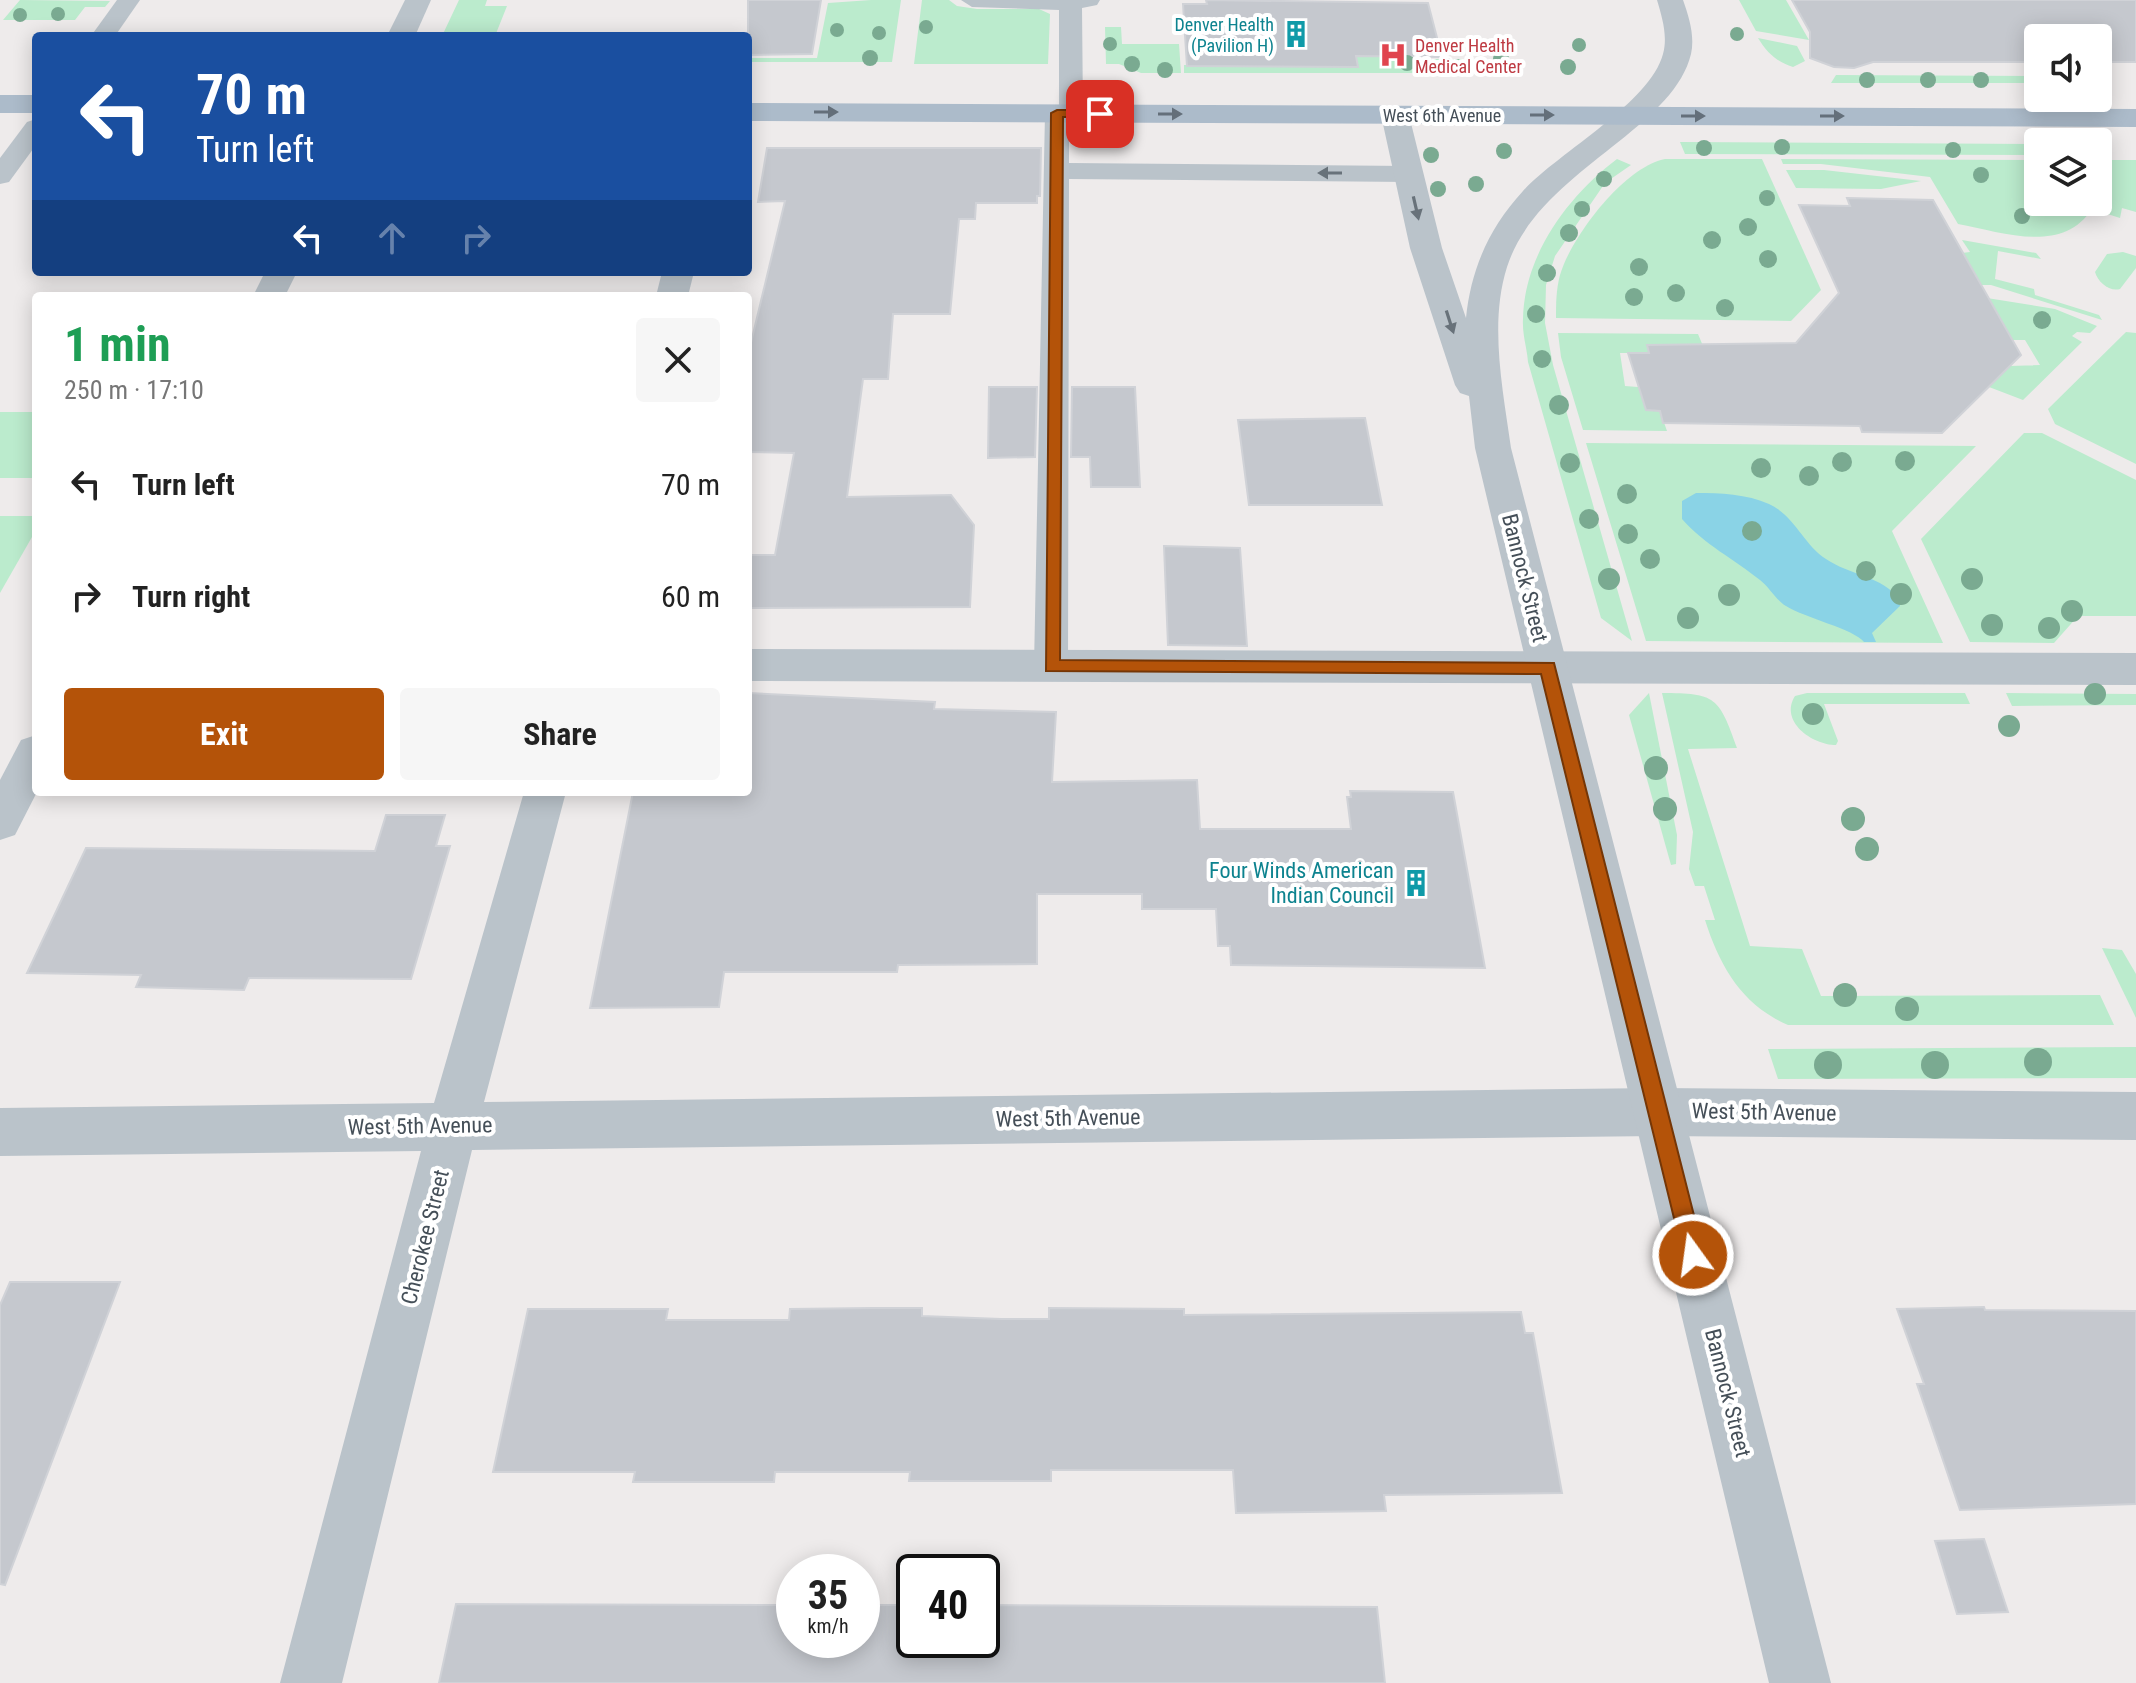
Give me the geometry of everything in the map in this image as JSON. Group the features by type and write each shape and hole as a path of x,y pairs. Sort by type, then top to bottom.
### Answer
{"main road":[{"path":"0,104 32,104"},
{"name":"West 6th Avenue","path":"752,112 2136,118"}],"street":[{"path":"403,32 418,0"},
{"name":"Bannock Street","path":"1670,0 1677,24 1676,58 1661,86 1539,192 1501,243 1491,266 1484,320 1493,448 1800,1683"},
{"path":"1395,115 1426,248 1493,448"},
{"path":"752,665 2136,669"},
{"path":"0,822 32,760"},
{"name":"Cherokee Street","path":"311,1683 453,1125 544,796"},
{"name":"West 5th Avenue","path":"0,1132 1658,1112 2136,1116"}],"lane":[{"path":"106,32 129,0"},
{"path":"972,0 1080,2 1057,171 1051,666"},
{"path":"0,176 32,132"},
{"path":"1057,171 1408,174"}],"green space":[{"path":"20,0 110,1 105,7 85,7 75,20 3,20"},
{"path":"459,0 487,0 485,6 507,6 497,32 444,32"},
{"path":"901,0 892,62 752,62 752,58 817,58 828,3"},
{"path":"922,0 949,0 957,6 977,9 1039,9 1050,14 1048,64 914,64"},
{"path":"1739,0 1786,0 1809,40 1756,31"},
{"path":"1105,27 1121,27 1122,44 1179,44 1181,73 1141,73 1119,64 1106,64"},
{"path":"1758,38 1797,46 1805,61 1793,67 1782,62 1769,53"},
{"path":"1352,44 1421,44 1425,59 1466,59 1471,73 1184,73 1184,65 1356,65"},
{"path":"1836,75 2024,76 2024,83 1831,83"},
{"path":"1680,142 2024,144 2024,155 1685,154"},
{"path":"1617,159 1631,165 1605,183 1555,256 1546,285 1545,323 1553,365 1632,641 1601,618 1528,362 1523,325 1525,295 1540,250 1566,209"},
{"path":"1665,159 1762,159 1821,290 1791,321 1556,318 1560,275 1587,224 1633,175"},
{"path":"1781,159 2024,160 2024,216 2086,216 2065,232 2048,236 2012,235 1958,224 1930,177 1821,164 1783,164"},
{"path":"2112,160 2136,160 2136,212 2122,208 2120,218 2112,215"},
{"path":"1786,170 1824,170 1921,181 1881,189 1796,188"},
{"path":"1962,240 2036,253 2041,259 1998,251 1995,279 2034,289 2035,295 2099,315 2102,320 1991,285 1979,285 1962,253 1970,252"},
{"path":"2123,252 2136,256 2136,268 2120,289 2108,288 2095,272 2107,254"},
{"path":"1987,298 2055,309 2097,326 2090,333 2077,332 2072,336 2082,342 2023,400 1989,387 2010,366 2040,365 2025,340 2002,340"},
{"path":"2126,332 2136,333 2136,464 2055,424 2048,409"},
{"path":"1558,333 1698,334 1703,346 1649,353 1620,353 1625,386 1638,387 1646,410 1660,411 1667,431 1583,430 1561,357"},
{"path":"0,412 32,412 32,478 0,478"},
{"path":"2024,433 2042,433 2136,480 2136,616 2078,616 2054,643 1970,642 1921,539"},
{"path":"1586,443 1976,446 1892,531 1943,643 1646,641"},
{"path":"0,516 32,516 32,537 0,593"},
{"path":"1649,693 1677,835 1676,864 1671,865 1629,715"},
{"path":"1662,693 1694,694 1713,701 1720,708 1737,748 1688,749 1750,946 1802,949 1821,996 2100,995 2114,1025 1788,1025 1758,1007 1735,983 1718,953 1705,920 1715,920 1704,886 1695,886 1689,869 1693,832"},
{"path":"1807,693 1965,693 1970,704 1824,704 1838,741 1836,745 1808,736 1795,722 1791,705 1795,696"},
{"path":"2006,693 2136,694 2136,705 2012,706"},
{"path":"2102,948 2122,950 2136,974 2136,1018"},
{"path":"2136,1047 2136,1078 1778,1079 1768,1049"}],"water":[{"path":"1696,493 1743,496 1769,504 1786,516 1826,559 1893,592 1900,600 1900,606 1872,633 1876,642 1864,642 1859,637 1786,606 1760,580 1700,537 1682,519 1682,501"}],"building":[{"path":"748,0 821,0 812,54 752,55 752,32 748,32"},
{"name":"Denver Health (Pavilion H)","path":"1206,0 1428,3 1442,57 1356,56 1358,67 1187,66 1183,4 1207,4"},
{"path":"1792,0 2136,0 2136,62 2112,62 2112,24 2024,24 2024,62 1873,62 1854,68 1834,67 1810,58 1810,32"},
{"path":"767,148 1041,148 1040,196 1037,196 1037,203 976,203 975,219 959,219 950,314 893,314 888,379 863,379 847,497 951,495 974,525 970,607 752,608 752,555 775,555 794,453 752,452 752,338 785,201 758,202"},
{"path":"1847,198 1933,200 2021,355 1942,433 1862,432 1860,426 1663,423 1660,411 1646,410 1628,353 1649,353 1647,345 1796,343 1839,293 1799,205 1850,206"},
{"path":"989,387 1037,387 1035,457 988,458"},
{"path":"1072,387 1135,387 1140,487 1091,487 1090,457 1071,457"},
{"path":"1365,418 1382,505 1249,505 1238,420"},
{"path":"1164,546 1240,548 1247,646 1168,645"},
{"path":"752,693 935,702 934,709 1056,712 1052,782 1197,780 1200,829 1351,829 1347,797 1351,797 1350,791 1453,792 1485,968 1231,965 1230,946 1218,946 1216,909 1142,909 1142,894 1037,894 1037,964 898,965 897,972 724,972 719,1007 590,1008 632,796 752,796"},
{"path":"386,815 445,815 436,846 450,846 411,979 249,978 244,990 136,987 141,975 27,973 86,848 375,851"},
{"path":"10,1282 120,1282 5,1585 0,1584 0,1305"},
{"path":"1984,1307 1985,1310 2136,1311 2136,1504 1960,1510 1917,1384 1924,1384 1897,1309"},
{"path":"922,1308 922,1316 1001,1319 1049,1319 1049,1308 1184,1309 1184,1315 1521,1312 1525,1333 1533,1333 1562,1493 1384,1495 1386,1511 1236,1513 1233,1470 1051,1470 1051,1481 909,1481 910,1472 775,1472 774,1482 633,1482 635,1472 493,1472 528,1309 668,1309 666,1320 789,1320 790,1309"},
{"path":"1984,1539 2008,1612 1957,1614 1935,1541"},
{"path":"456,1604 776,1605 776,1658 880,1658 880,1605 896,1605 896,1658 1000,1658 1000,1605 1377,1607 1385,1683 439,1683"}],"place":[{"name":"Denver Health (Pavilion H)","path":"1296,34"},
{"name":"Denver Health Medical Center","path":"1393,55"},
{"name":"Four Winds American Indian Council","path":"1416,883"}],"route":[{"path":"1100,114 1057,113 1051,666 1548,667 1693,1255"}]}
